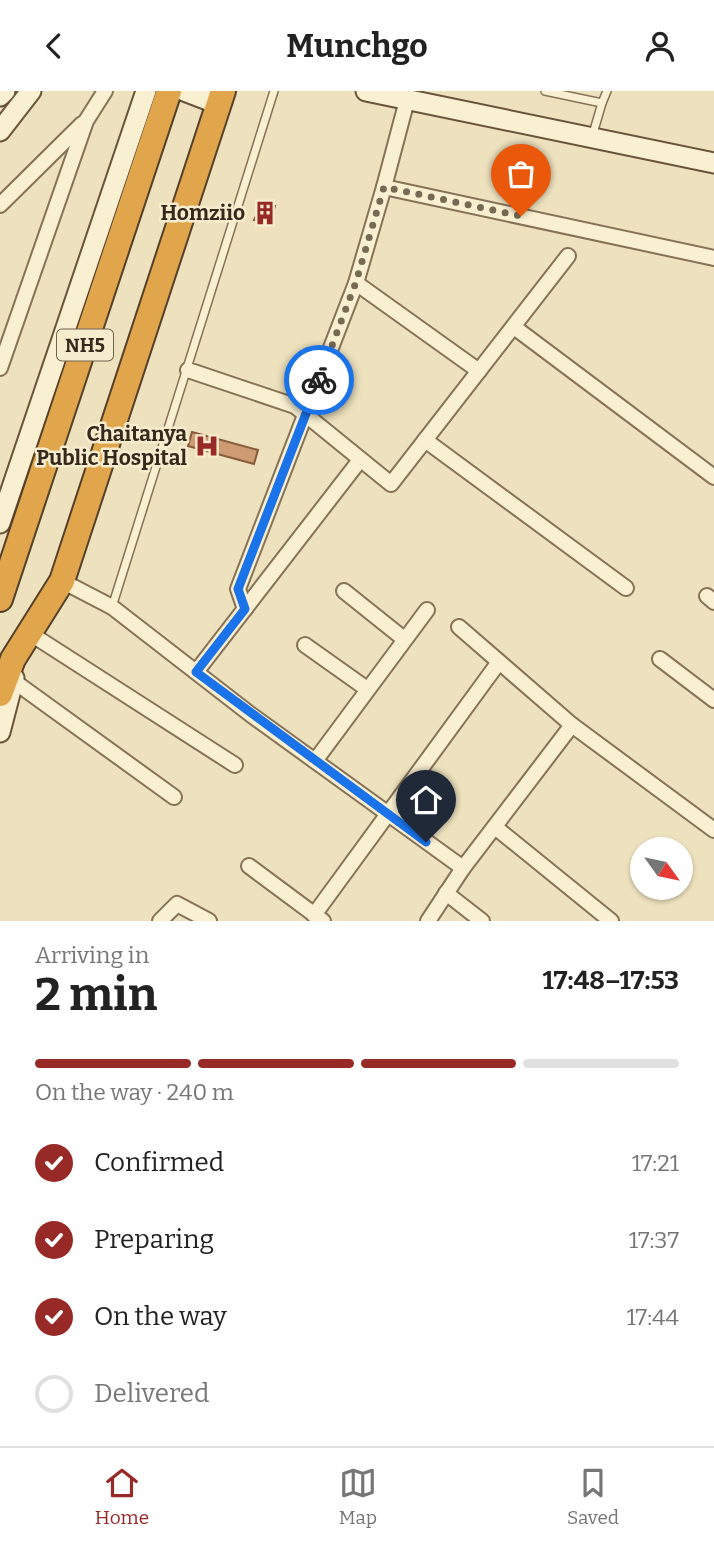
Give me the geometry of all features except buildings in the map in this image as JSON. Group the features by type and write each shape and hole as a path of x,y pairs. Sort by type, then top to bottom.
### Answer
{"highway":[{"name":"NH5","path":"0,599 169,91"},
{"name":"NH5","path":"9,678 62,581 220,98"}],"street":[{"path":"0,96 5,91"},
{"path":"0,131 31,91"},
{"path":"1,360 86,121 105,91"},
{"path":"0,523 146,91"},
{"path":"184,91 220,98"},
{"path":"366,91 408,96 714,163"},
{"path":"245,609 238,589 356,282 408,96"},
{"path":"0,205 86,121"},
{"path":"384,187 714,258"},
{"path":"188,370 295,406 391,484 568,256"},
{"path":"356,282 479,371"},
{"path":"514,327 714,477"},
{"path":"425,440 625,588"},
{"path":"196,672 360,460"},
{"path":"62,581 112,607 463,869"},
{"path":"344,590 404,639"},
{"path":"315,761 427,610"},
{"path":"459,627 572,725 714,830"},
{"path":"31,634 235,765"},
{"path":"304,645 367,689"},
{"path":"660,659 714,700"},
{"path":"249,866 318,918 499,662"},
{"path":"0,733 9,678 43,699 174,797"},
{"path":"428,921 463,869 572,725"},
{"path":"495,827 611,921"},
{"path":"446,893 482,921"},
{"path":"160,921 177,904 209,921"}],"lane":[{"path":"112,607 274,91"},
{"path":"545,91 602,103"},
{"path":"591,138 607,91"}],"way so far":[{"path":"319,380 356,282 384,187 521,216"}],"place":[{"name":"Homziio","path":"265,213"},
{"name":"Chaitanya Public Hospital","path":"207,446"}],"route":[{"path":"319,380 238,589 245,609 196,672 426,842"}]}
